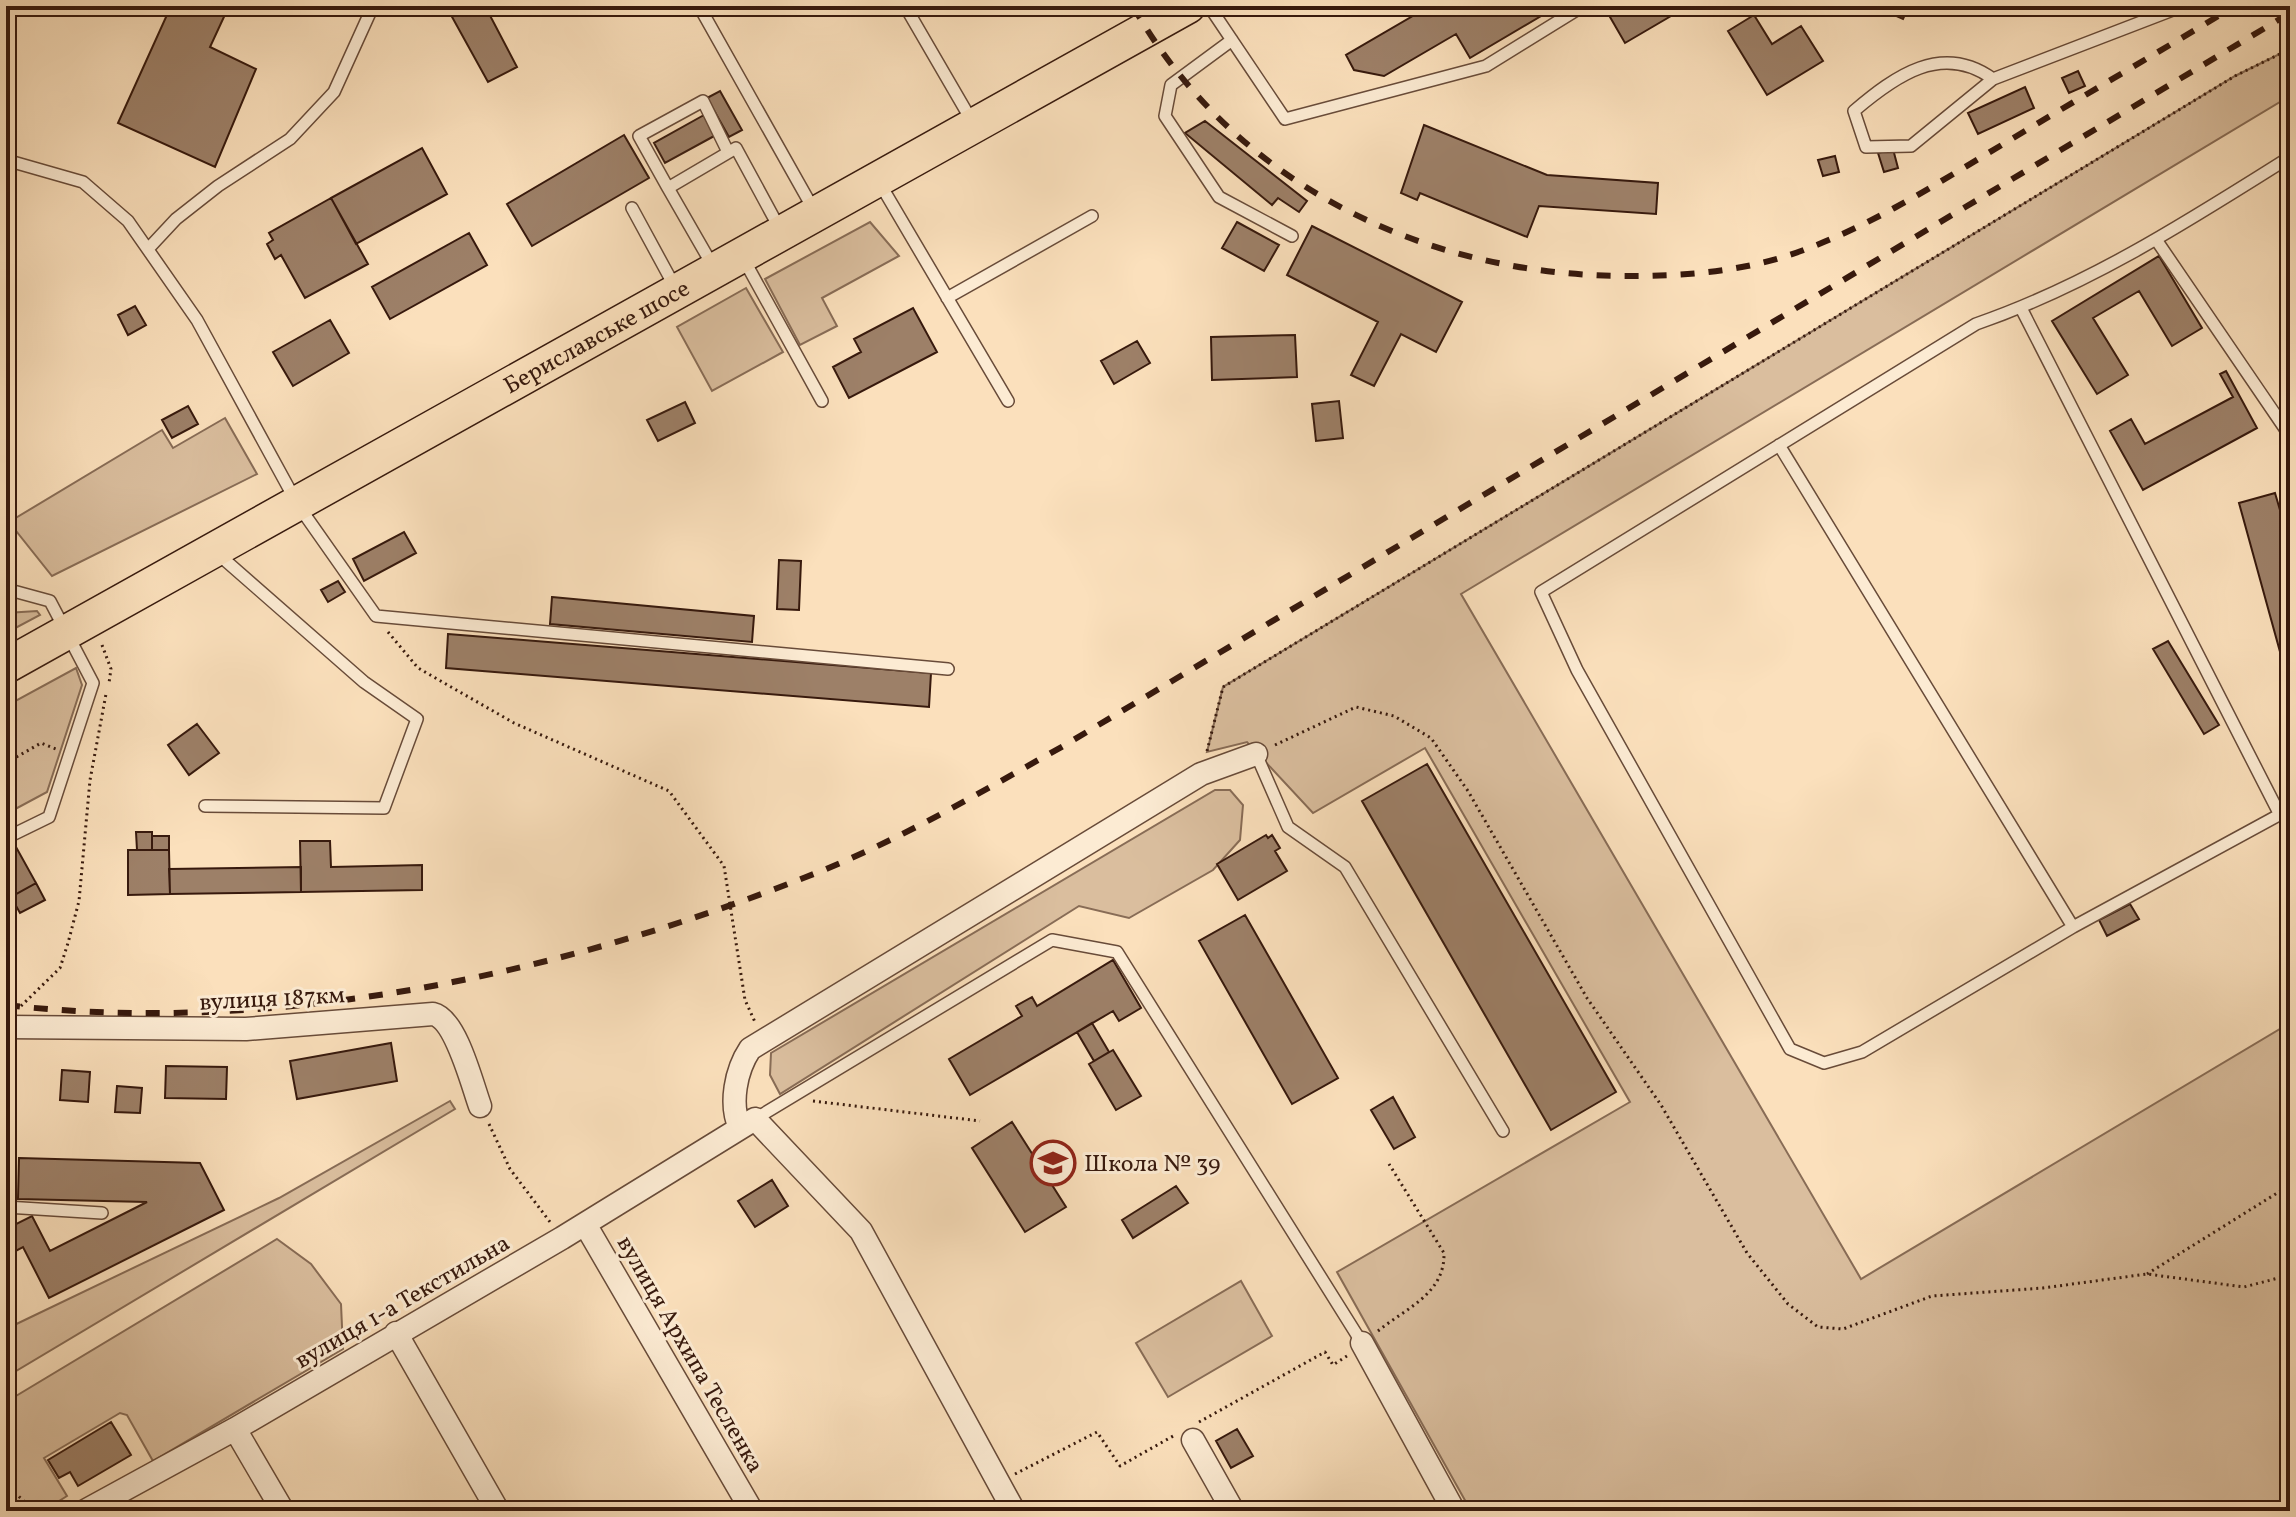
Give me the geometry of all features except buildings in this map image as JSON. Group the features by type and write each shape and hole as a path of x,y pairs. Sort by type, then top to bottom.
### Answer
{"main road":[{"name":"Бериславське шосе","path":"6,666 298,505 676,289 1188,6"}],"street":[{"path":"1014,1511 861,1231 735,1113 741,1067 750,1049 764,1040 1201,774 1256,754"},
{"name":"вулиця 187км","path":"6,1031 246,1029 433,1014 441,1016 450,1026 480,1106"},
{"name":"вулиця 1-а Текстильна","path":"85,1511 235,1429 562,1238 748,1123"},
{"name":"вулиця Архипа Тесленка","path":"585,1224 752,1511"},
{"path":"396,1333 498,1511"},
{"path":"1362,1343 1454,1511"},
{"path":"235,1429 283,1511"},
{"path":"1186,1434 1233,1511"}],"lane":[{"path":"148,249 176,219 299,130 334,92 373,6"},
{"path":"699,6 815,212"},
{"path":"905,6 974,124"},
{"path":"1209,6 1285,119 1486,66 1583,6"},
{"path":"1993,79 1975,66 1940,61 1890,81 1854,111 1866,147 1911,146 1993,79 2183,6"},
{"path":"1232,40 1171,85 1165,116 1219,197 1292,236"},
{"path":"728,152 703,101 639,136 668,188 727,261 822,401"},
{"path":"668,188 736,148 781,231"},
{"path":"2021,308 2285,812 2073,927 1862,1052 1824,1063 1790,1049 1577,670 1541,592 1976,324 2021,308 2157,241 2290,157"},
{"path":"6,160 83,182 128,221 197,320 298,505 376,616 948,669"},
{"path":"877,178 1008,401"},
{"path":"632,208 676,289"},
{"path":"947,298 1092,216"},
{"path":"2157,241 2290,436"},
{"path":"1779,445 2073,927"},
{"path":"205,806 384,808 417,719 364,682 214,551"},
{"path":"6,589 50,601 80,625 93,683 49,817 6,838"},
{"path":"1256,754 1288,827 1345,867 1503,1131"},
{"path":"748,1123 1052,940 1117,952 1362,1343"},
{"path":"6,1207 102,1213"}],"path":[{"path":"1201,774 1223,687 2235,76 2290,49"},
{"path":"376,616 418,668 514,723 669,791 724,866 745,1000 764,1040"},
{"path":"6,1031 29,995 60,968 79,901 90,780 111,669 80,625"},
{"path":"1256,754 1356,707 1394,716 1431,738 1468,791 1587,998 1661,1105 1747,1253 1788,1304 1818,1327 1843,1329 1932,1296 2043,1288 2147,1274 2244,1287 2290,1275"},
{"path":"6,763 41,743 70,753"},
{"path":"789,1098 980,1121"},
{"path":"480,1106 510,1169 562,1238"},
{"path":"1362,1343 1433,1290 1444,1264 1444,1253 1389,1164"},
{"path":"2147,1274 2290,1185"},
{"path":"999,1483 1097,1432 1120,1466 1186,1434 1325,1352 1333,1365"},
{"path":"6,1484 34,1511"}],"shaded area":[{"path":"2290,49 2290,96 1461,594 1861,1279 2290,1023 2290,1511 1471,1511 1337,1272 1630,1102 1425,748 1313,813 1247,742 1207,752 1223,687 2235,76"},
{"path":"870,222 899,256 822,298 837,326 800,345 765,279"},
{"path":"746,288 783,352 712,391 677,327"},
{"path":"225,418 257,474 52,576 9,522 162,430 173,448"},
{"path":"37,611 40,615 6,633 6,613"},
{"path":"76,668 82,685 47,792 6,814 6,706"},
{"path":"1215,790 1230,790 1243,805 1240,840 1213,870 1129,918 1079,906 780,1094 770,1075 771,1053"},
{"path":"450,1101 455,1109 6,1377 6,1329 279,1198"},
{"path":"277,1239 311,1264 341,1304 343,1349 153,1461 127,1415 120,1413 44,1458 67,1496 43,1511 6,1511 6,1402"},
{"path":"1241,1281 1272,1336 1168,1397 1136,1343"}],"railway":[{"path":"1133,6 1175,69 1225,124 1281,170 1343,208 1409,238 1480,259 1553,272 1628,276 1674,275 1742,267 1787,256 1834,238 1930,188 2235,6"},
{"path":"6,1005 107,1012 209,1012 312,1004 414,989 514,969 614,943 711,912 840,863 938,816 1065,745 2290,13"}],"place":[{"name":"Школа № 39","path":"1053,1163"}]}
